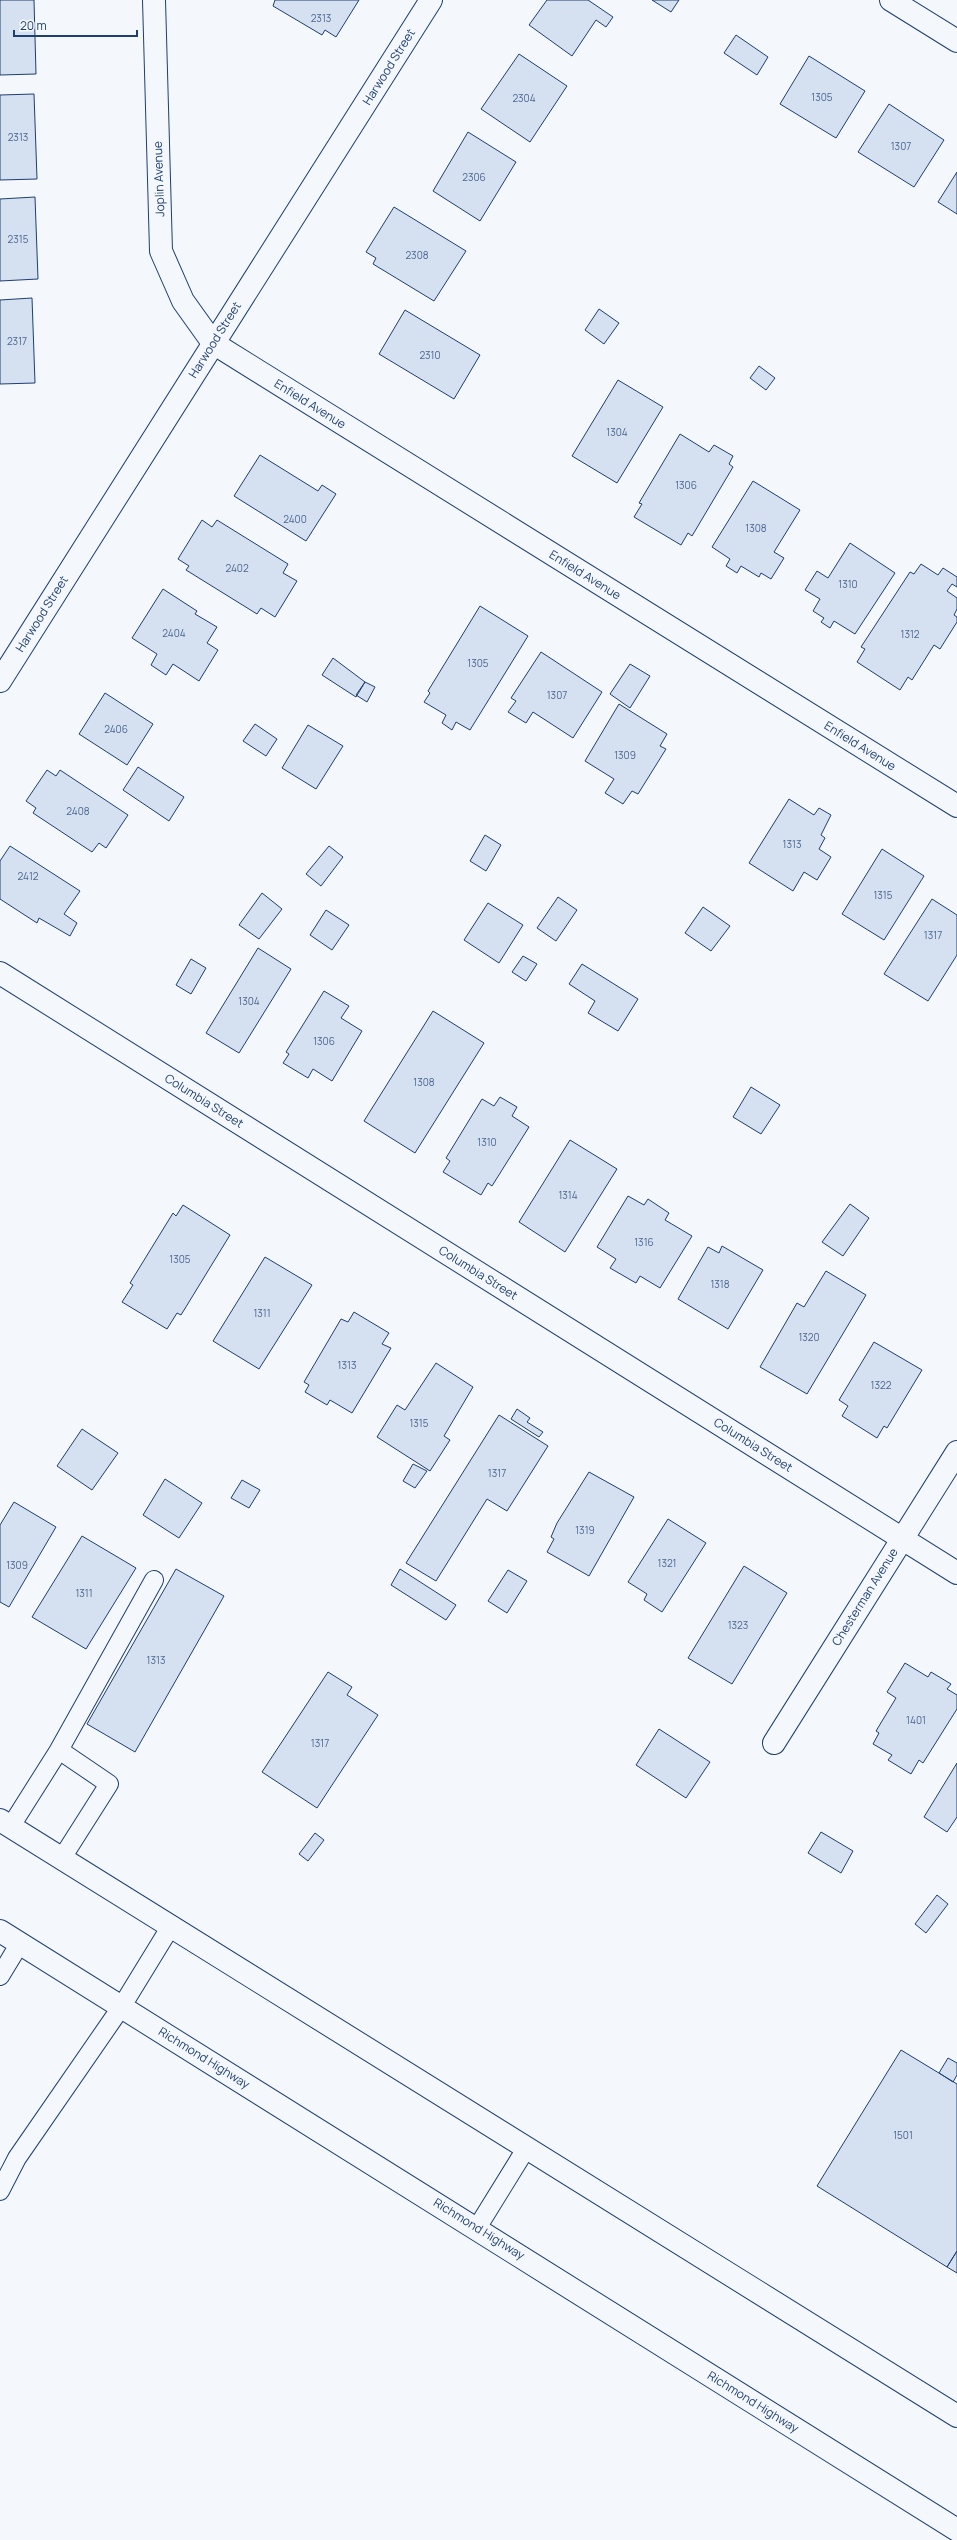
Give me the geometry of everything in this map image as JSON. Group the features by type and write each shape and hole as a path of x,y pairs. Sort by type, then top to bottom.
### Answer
{"street":[{"name":"Joplin Avenue","path":"154,0 161,251 183,301 213,344"},
{"name":"Harwood Street","path":"0,681 431,0"},
{"path":"891,0 957,41"},
{"name":"Enfield Avenue","path":"213,344 957,806"},
{"name":"Columbia Street","path":"0,973 902,1539 957,1572"},
{"name":"Chesterman Avenue","path":"774,1743 957,1452"},
{"path":"5,1823 957,2416"},
{"name":"Richmond Highway","path":"0,1931 477,2228 957,2530"}],"lane":[{"path":"5,1823 59,1750 154,1580"},
{"path":"59,1750 109,1784 62,1858"},
{"path":"0,2191 17,2158 122,2006 171,1926"},
{"path":"0,1976 20,1943"},
{"path":"477,2228 527,2147"}],"building":[{"path":"0,0 34,0 36,74 0,75"},
{"path":"275,0 359,0 336,37 325,30 322,35 273,6"},
{"path":"547,0 588,0 613,17 606,27 596,20 572,56 529,25"},
{"path":"652,0 679,0 671,12"},
{"path":"736,35 768,57 757,75 724,53"},
{"path":"519,54 567,86 530,142 481,109"},
{"path":"809,56 865,91 836,138 780,104"},
{"path":"34,94 37,179 0,180 0,95"},
{"path":"889,104 944,140 914,187 858,152"},
{"path":"468,132 516,162 480,221 433,191"},
{"path":"957,172 957,214 938,202"},
{"path":"35,197 38,279 0,281 0,199"},
{"path":"394,207 466,251 434,301 373,264 376,258 366,252"},
{"path":"32,298 35,383 0,384 0,300"},
{"path":"599,309 619,323 604,344 585,330"},
{"path":"405,310 480,355 454,399 379,354"},
{"path":"759,366 775,378 766,390 750,378"},
{"path":"618,380 663,407 617,483 572,456"},
{"path":"680,434 709,452 714,445 733,456 729,464 733,467 692,536 688,533 681,545 634,517 642,504 639,503"},
{"path":"260,455 318,491 322,485 336,494 306,541 234,496"},
{"path":"753,481 800,510 774,552 784,558 771,579 761,573 759,577 741,566 737,573 726,566 730,559 712,547"},
{"path":"202,520 212,527 217,520 288,564 283,573 297,581 275,617 261,608 257,614 186,570 189,566 178,559"},
{"path":"850,543 895,573 855,634 834,621 830,628 821,622 824,618 813,611 820,599 805,590 817,571 828,578"},
{"path":"921,564 938,575 943,568 957,577 957,587 952,584 947,591 957,598 957,609 954,615 957,617 957,622 940,649 934,645 912,680 908,677 900,690 857,662 865,649 861,647 910,572 914,574"},
{"path":"163,589 197,611 195,614 217,627 207,643 218,650 199,681 173,664 166,675 151,665 157,654 132,638"},
{"path":"480,606 528,636 470,730 456,722 452,730 442,723 446,715 424,702 430,693 428,691"},
{"path":"541,652 602,692 573,738 533,712 526,723 508,712 516,701 511,698"},
{"path":"333,658 365,682 356,697 322,675"},
{"path":"630,664 650,676 630,708 610,694"},
{"path":"365,682 375,687 367,702 356,695"},
{"path":"105,693 153,724 127,765 79,734"},
{"path":"619,704 667,734 660,746 666,749 638,794 632,791 623,804 605,793 614,779 585,761"},
{"path":"255,724 277,739 266,756 243,741"},
{"path":"308,725 343,746 316,789 282,768"},
{"path":"138,767 184,797 169,821 123,790"},
{"path":"47,770 56,776 60,770 128,815 106,848 99,843 92,852 33,813 36,808 26,801"},
{"path":"789,799 814,815 819,808 831,815 821,835 825,838 819,849 831,857 817,880 804,872 793,891 749,863"},
{"path":"485,835 501,845 486,871 470,861"},
{"path":"10,846 80,891 64,914 77,923 70,936 39,918 37,923 0,899 0,861"},
{"path":"329,846 343,857 321,886 306,874"},
{"path":"882,849 924,876 884,940 842,914"},
{"path":"262,893 282,909 259,939 239,925"},
{"path":"558,897 577,910 556,941 537,928"},
{"path":"932,899 957,915 957,955 928,1001 884,974"},
{"path":"488,903 523,925 499,963 464,940"},
{"path":"703,907 730,926 711,951 685,933"},
{"path":"326,910 349,925 332,950 310,935"},
{"path":"258,948 291,969 239,1053 206,1033"},
{"path":"523,956 537,964 526,981 512,972"},
{"path":"191,959 206,968 191,994 176,985"},
{"path":"582,964 638,999 618,1031 588,1013 595,1001 569,984"},
{"path":"324,991 349,1006 341,1018 362,1031 332,1081 313,1069 308,1078 283,1063 289,1054 286,1052"},
{"path":"433,1011 484,1043 415,1153 364,1121"},
{"path":"751,1087 780,1105 761,1134 733,1117"},
{"path":"500,1097 517,1107 512,1116 529,1127 492,1186 488,1183 481,1195 443,1172 450,1161 446,1158 482,1099 494,1106"},
{"path":"570,1140 617,1169 565,1252 519,1222"},
{"path":"628,1196 644,1205 648,1199 669,1213 665,1220 692,1236 660,1288 640,1276 636,1283 610,1268 616,1259 597,1247"},
{"path":"850,1204 869,1218 843,1256 822,1242"},
{"path":"183,1205 230,1235 181,1315 177,1313 167,1329 122,1302 133,1285 130,1283 173,1213 176,1216"},
{"path":"722,1246 763,1270 728,1329 678,1299 708,1247 719,1253"},
{"path":"265,1257 312,1285 259,1369 213,1341"},
{"path":"826,1271 866,1295 807,1394 760,1367 797,1303 804,1307"},
{"path":"354,1312 389,1333 382,1344 391,1348 352,1413 330,1400 327,1405 305,1392 309,1385 304,1382 341,1319 348,1322"},
{"path":"874,1342 922,1370 887,1428 884,1426 877,1438 842,1416 848,1406 839,1400"},
{"path":"436,1363 473,1387 444,1436 450,1440 430,1471 377,1437 397,1405 405,1410"},
{"path":"517,1409 530,1418 527,1422 543,1432 539,1437 511,1419"},
{"path":"499,1415 548,1446 507,1511 487,1499 436,1581 406,1563"},
{"path":"82,1429 118,1453 92,1490 57,1466"},
{"path":"413,1464 427,1471 415,1488 403,1481"},
{"path":"589,1472 634,1497 589,1576 547,1552 554,1539 551,1537 557,1523"},
{"path":"165,1479 202,1503 179,1538 143,1515"},
{"path":"242,1480 260,1490 249,1508 231,1498"},
{"path":"14,1502 56,1527 9,1607 0,1602 0,1525"},
{"path":"668,1519 706,1543 662,1612 644,1600 647,1594 628,1582"},
{"path":"82,1536 136,1568 86,1649 32,1617"},
{"path":"744,1566 787,1593 732,1684 688,1658"},
{"path":"176,1569 224,1596 135,1752 87,1724"},
{"path":"400,1569 456,1605 446,1620 391,1585"},
{"path":"508,1570 527,1581 507,1613 488,1601"},
{"path":"905,1663 928,1677 931,1672 951,1684 947,1689 957,1695 957,1709 923,1763 919,1760 911,1774 888,1760 892,1755 873,1744 879,1733 876,1731 896,1698 887,1692"},
{"path":"328,1672 352,1687 347,1695 378,1715 317,1808 262,1772"},
{"path":"659,1729 710,1762 686,1798 636,1765"},
{"path":"957,1763 957,1817 947,1832 924,1817"},
{"path":"821,1832 853,1851 841,1873 808,1853"},
{"path":"315,1833 324,1840 308,1861 299,1854"},
{"path":"937,1895 948,1904 926,1933 915,1924"},
{"path":"901,2050 957,2084 957,2251 947,2267 817,2186"},
{"path":"948,2058 957,2063 957,2075 953,2082 939,2073"},
{"path":"957,2251 957,2273 947,2267"}]}
